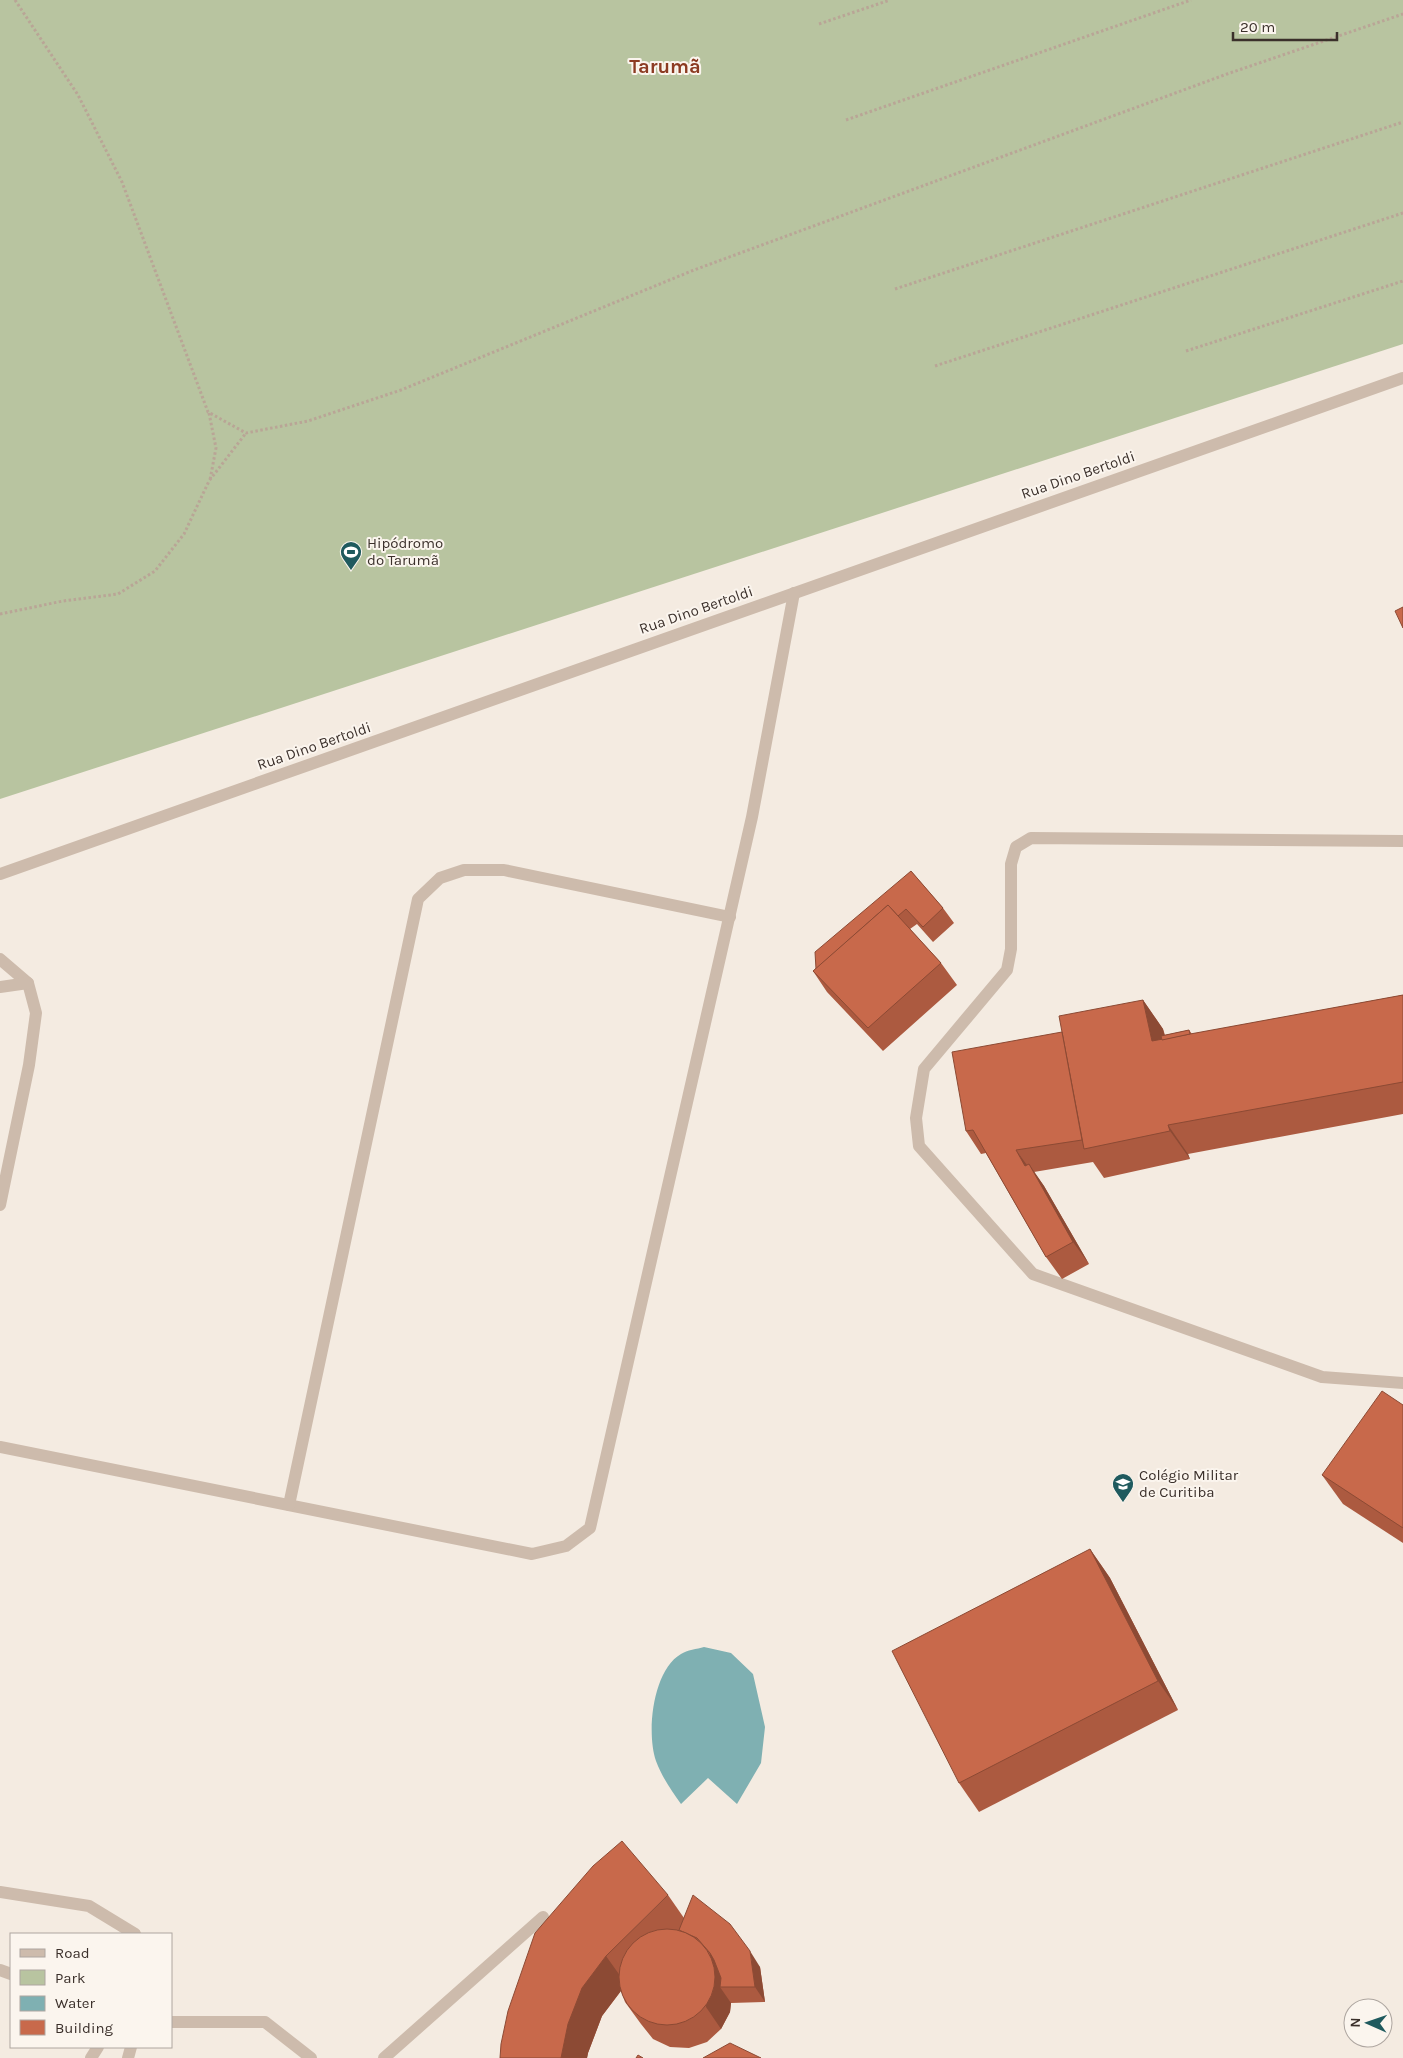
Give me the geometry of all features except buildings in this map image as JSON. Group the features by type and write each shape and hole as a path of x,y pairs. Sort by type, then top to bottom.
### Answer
{"street":[{"name":"Rua Dino Bertoldi","path":"0,874 1403,378"},
{"path":"0,1447 532,1554 566,1546 590,1528 752,817 794,593"},
{"path":"1403,841 1031,838 1016,847 1011,864 1011,949 1007,970 924,1069 916,1118 919,1146 1033,1274 1322,1377 1403,1383"},
{"path":"289,1505 418,899 440,878 464,870 504,870 730,916"},
{"path":"0,960 28,983 36,1013 30,1065 0,1205"},
{"path":"0,987 28,983"},
{"path":"0,1892 89,1906 133,1933"},
{"path":"384,2058 543,1917"},
{"path":"172,2022 265,2022 311,2058"}],"path":[{"path":"16,0 78,95 122,182 208,412 216,448 210,481"},
{"path":"819,24 890,0"},
{"path":"846,120 1191,0"},
{"path":"208,412 246,433 308,421 401,390 694,270 1227,74 1403,14"},
{"path":"895,289 1403,122"},
{"path":"935,366 1403,213"},
{"path":"1186,351 1403,281"},
{"path":"0,614 64,601 118,594 155,571 184,534 210,481 246,433"}],"green space":[{"name":"Hipódromo do Tarumã","path":"0,0 1403,0 1403,344 0,799"}],"water":[{"path":"704,1647 731,1653 753,1674 765,1727 761,1763 737,1804 708,1778 681,1804 661,1772 653,1749 652,1719 654,1703 664,1673 671,1662 681,1654"}],"place":[{"name":"Hipódromo do Tarumã","path":"351,571"},
{"name":"Colégio Militar de Curitiba","path":"1123,1503"}],"district":[{"name":"Tarumã","path":"665,66"}]}
